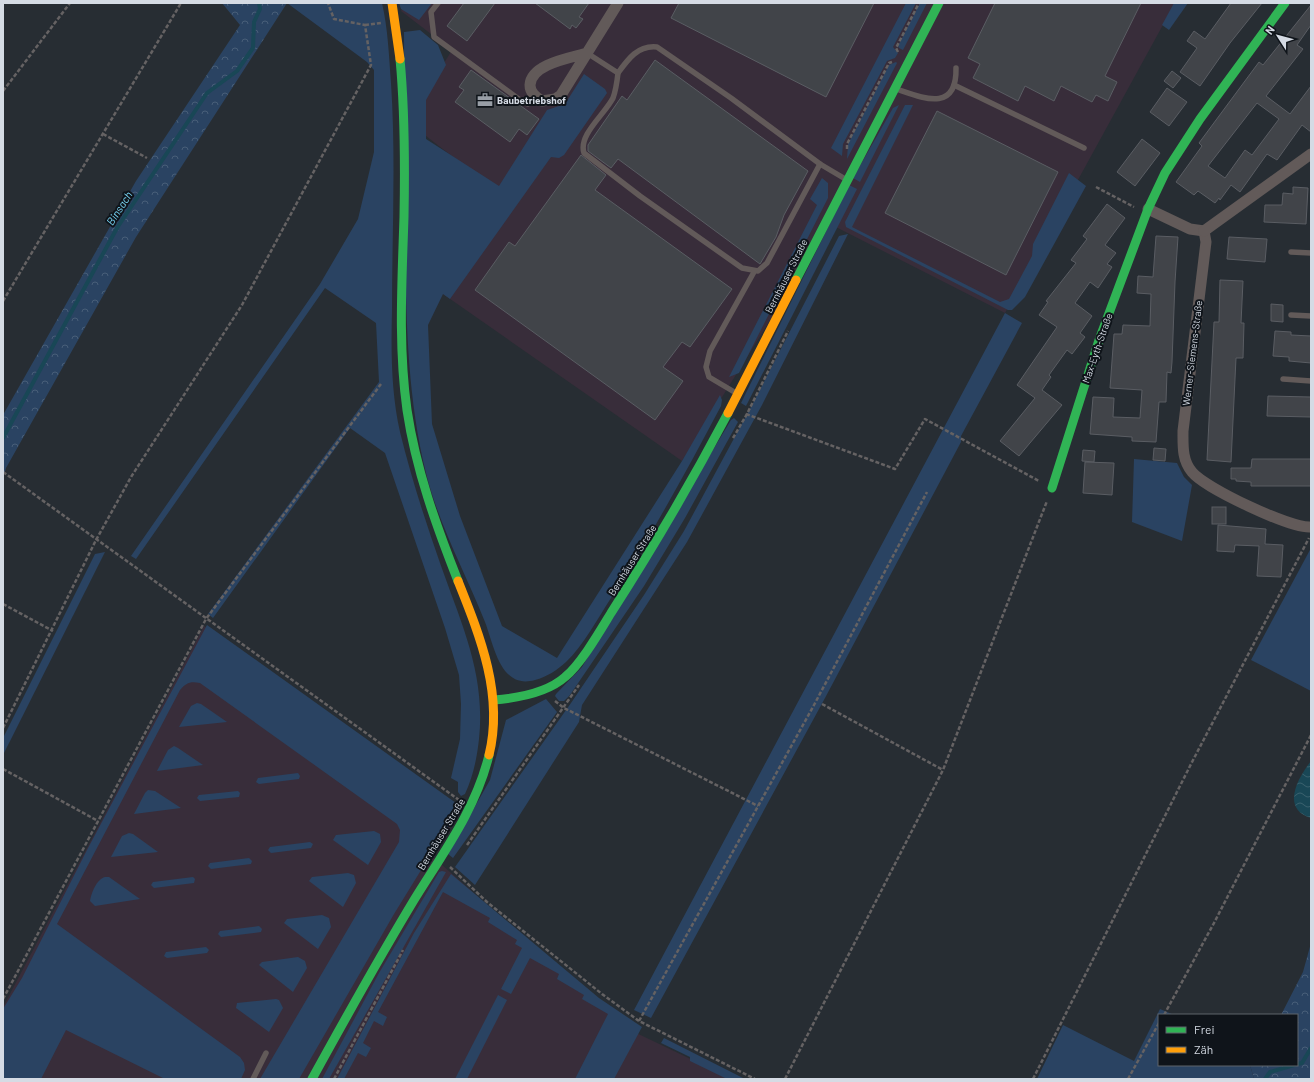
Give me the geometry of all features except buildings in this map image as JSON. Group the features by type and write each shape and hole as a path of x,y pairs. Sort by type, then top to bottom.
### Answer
{"street":[{"path":"392,3 401,69 404,117 401,334 408,416 422,481 435,522 484,648 494,700"},
{"path":"587,53 539,68 531,79 531,92 542,101 548,101 561,95 618,3"},
{"name":"Bernhäuser Straße","path":"312,1079 402,921 471,808 484,777 491,750 494,700 509,699 547,689 561,681 573,670 614,610 658,540 706,455 939,3"},
{"name":"Max-Eyth-Straße","path":"1052,488 1098,340 1148,211 1165,173 1200,119 1285,3"},
{"path":"1148,211 1190,229 1204,231 1311,154"},
{"name":"Werner-Siemens-Straße","path":"1204,231 1206,242 1183,431 1183,455 1192,472 1199,480 1214,489 1288,523 1311,528"}],"lane":[{"path":"438,3 431,12 434,37 520,100 528,104 536,97"},
{"path":"820,164 774,253 763,269 754,272 736,264 634,191 584,153 583,149 585,139 613,98 618,73 638,50 644,47 657,46 731,98 820,164 848,180"},
{"path":"587,53 618,73"},
{"path":"894,89 931,100 941,98 949,93 954,85 956,68"},
{"path":"954,85 1084,148"},
{"path":"1291,252 1311,253"},
{"path":"738,394 709,376 706,367 710,351 754,272"},
{"path":"1291,315 1311,316"},
{"path":"1283,379 1311,381"},
{"path":"253,1079 266,1053"}],"path":[{"path":"3,91 70,3"},
{"path":"3,301 181,3"},
{"path":"3,728 53,631 96,540 131,477 242,304 371,65 365,25 334,18 328,3"},
{"path":"103,134 148,158"},
{"path":"1096,187 1132,206 1148,211"},
{"path":"3,998 206,619 381,384"},
{"path":"732,440 747,414 895,469 925,419 1052,488 944,770 785,1079"},
{"path":"3,472 471,808"},
{"path":"639,1021 814,705 927,492"},
{"path":"1033,1079 1191,764 1311,534"},
{"path":"3,604 53,631"},
{"path":"464,849 582,682"},
{"path":"822,704 944,770"},
{"path":"564,708 758,806"},
{"path":"1165,1014 1311,735"},
{"path":"3,769 98,821"},
{"path":"440,859 487,902 602,994 639,1021 755,1079"},
{"path":"447,874 455,862"},
{"path":"334,1079 404,950"},
{"path":"1128,1079 1158,1025"}],"shaded area":[{"path":"405,3 1175,3 1005,313 826,222 806,263 682,461 443,294 502,195 408,122 452,50 401,11"},
{"path":"204,626 462,808 433,857 626,1028 732,1079 3,1079 3,1007"}],"green space":[{"path":"222,3 287,3 136,237 6,468 3,478 3,415 136,181 240,25"},
{"path":"287,3 382,3 386,23 391,83 394,168 392,371 397,417 429,531 470,649 479,693 480,715 477,753 468,788 465,794 461,796 458,792 458,782 451,778 460,739 461,704 459,675 445,628 385,453 350,428 213,618 208,614 379,382 376,323 325,288 136,559 131,556 320,284 358,219 374,152 374,70 367,62"},
{"path":"399,3 432,3 419,20 401,9"},
{"path":"906,3 916,3 893,47 898,53 895,58 887,61 843,144 842,156 831,148"},
{"path":"920,3 927,3 903,50 898,46"},
{"path":"1174,3 1188,3 1169,30 1162,25"},
{"path":"420,30 438,45 446,65 426,100 426,139 499,186 547,110 565,104 584,74 605,89 607,93 564,155 559,158 551,157 450,299 443,294 428,325 432,424 460,516 502,626 557,658 682,461 720,395 722,400 721,406 668,504 590,632 566,662 552,673 535,680 523,681 514,678 506,672 500,663 485,622 431,492 420,444 411,386 407,327 404,32"},
{"path":"896,62 897,63 847,159 848,144 889,65"},
{"path":"899,105 860,182 853,178 893,108"},
{"path":"905,105 913,105 852,227 1000,302 1009,299 1032,256 1033,244 1069,173 1086,186 1025,297 1012,310 1008,310 846,227 845,222"},
{"path":"822,178 828,183 828,198 739,373 729,377 817,205 810,199"},
{"path":"849,185 857,189 746,406 741,403"},
{"path":"848,234 762,405 687,542 582,705 579,722 475,885 455,867 571,703 644,595 684,531 752,405 839,236"},
{"path":"1005,313 1022,323 961,436 961,442 825,698 651,1018 634,1010"},
{"path":"734,418 738,422 685,518 644,586 570,695 564,701 559,701 555,696 556,694 582,667 731,420"},
{"path":"1134,459 1177,463 1184,477 1192,485 1182,541 1132,522"},
{"path":"1311,548 1311,691 1251,660"},
{"path":"105,552 3,755 3,738 95,554"},
{"path":"207,625 456,803 455,815 394,914 299,1079 260,1079 399,842 400,830 397,824 200,683 191,682 186,684 180,690 57,924 240,1057 244,1063 245,1070 241,1079 165,1079 66,1030 41,1079 3,1079 3,1009 22,978 88,848"},
{"path":"546,699 557,712 453,858 448,854 490,780 506,720"},
{"path":"197,703 201,704 227,722 179,727 191,706"},
{"path":"174,746 203,765 157,771 168,750"},
{"path":"298,773 300,776 299,779 259,784 256,782 258,778"},
{"path":"148,790 155,791 181,808 134,814"},
{"path":"238,791 240,793 239,797 200,801 197,798 199,795"},
{"path":"374,831 380,834 381,842 368,865 333,840 336,835"},
{"path":"129,833 133,834 158,852 111,857 122,836"},
{"path":"310,842 313,844 311,848 271,853 268,850 270,847"},
{"path":"249,858 252,861 251,864 211,869 208,866 210,863"},
{"path":"439,872 446,872 329,1079 322,1079 379,973"},
{"path":"348,873 354,875 356,883 343,907 309,881 312,877"},
{"path":"451,874 599,998 642,1027 614,1079 575,1079 608,1014 582,999 584,995 557,979 559,974 530,958 511,994 501,989 522,948 515,944 517,940 488,922 490,918 443,892 378,1012 387,1017 383,1026 374,1021 363,1043 371,1048 366,1057 358,1053 344,1079 337,1079 414,933"},
{"path":"109,877 140,899 95,906 90,901 92,894 99,880"},
{"path":"193,877 195,879 194,883 154,888 151,885 153,882"},
{"path":"322,915 329,918 331,927 318,949 284,923 287,919"},
{"path":"259,926 262,929 261,932 221,937 218,934 220,931"},
{"path":"1311,943 1311,1079 1254,1079 1250,1066 1298,1066 1298,1014 1282,1014 1303,972"},
{"path":"206,947 209,950 207,953 167,958 164,956 166,952"},
{"path":"298,957 305,961 307,968 293,992 259,965 262,962"},
{"path":"498,995 507,1000 467,1079 455,1079"},
{"path":"276,999 279,1000 283,1008 269,1032 236,1008 237,1003"},
{"path":"1160,1009 1172,1014 1158,1014 1158,1066 1250,1066 1254,1079 1037,1079 1063,1025 1134,1061"},
{"path":"664,1038 745,1079 727,1079 690,1061 690,1057 661,1043"}],"water":[{"path":"1311,761 1311,818 1302,814 1296,808 1294,793 1301,776"}],"waterway":[{"name":"Binsach","path":"3,438 117,228 207,93 237,71 253,48 254,22 260,9 259,3"},
{"path":"1298,1064 1302,1063 1311,1048"},
{"path":"1265,1079 1270,1072 1291,1066"}],"traffic: fast":[{"path":"796,280 939,3"},
{"path":"1052,488 1099,340 1148,209 1165,173 1200,119 1285,3"},
{"path":"400,59 404,138 404,217 401,314 404,386 411,432 421,476 458,581"},
{"path":"494,700 532,694 550,687 565,677 584,656 657,539 728,413"},
{"path":"312,1079 388,944 458,830 476,794 489,755"}],"traffic: slow":[{"path":"392,3 400,59"},
{"path":"728,413 796,280"},
{"path":"458,581 481,644 492,688 494,710 493,733 489,755"}],"place":[{"name":"Baubetriebshof","path":"485,100"}]}
